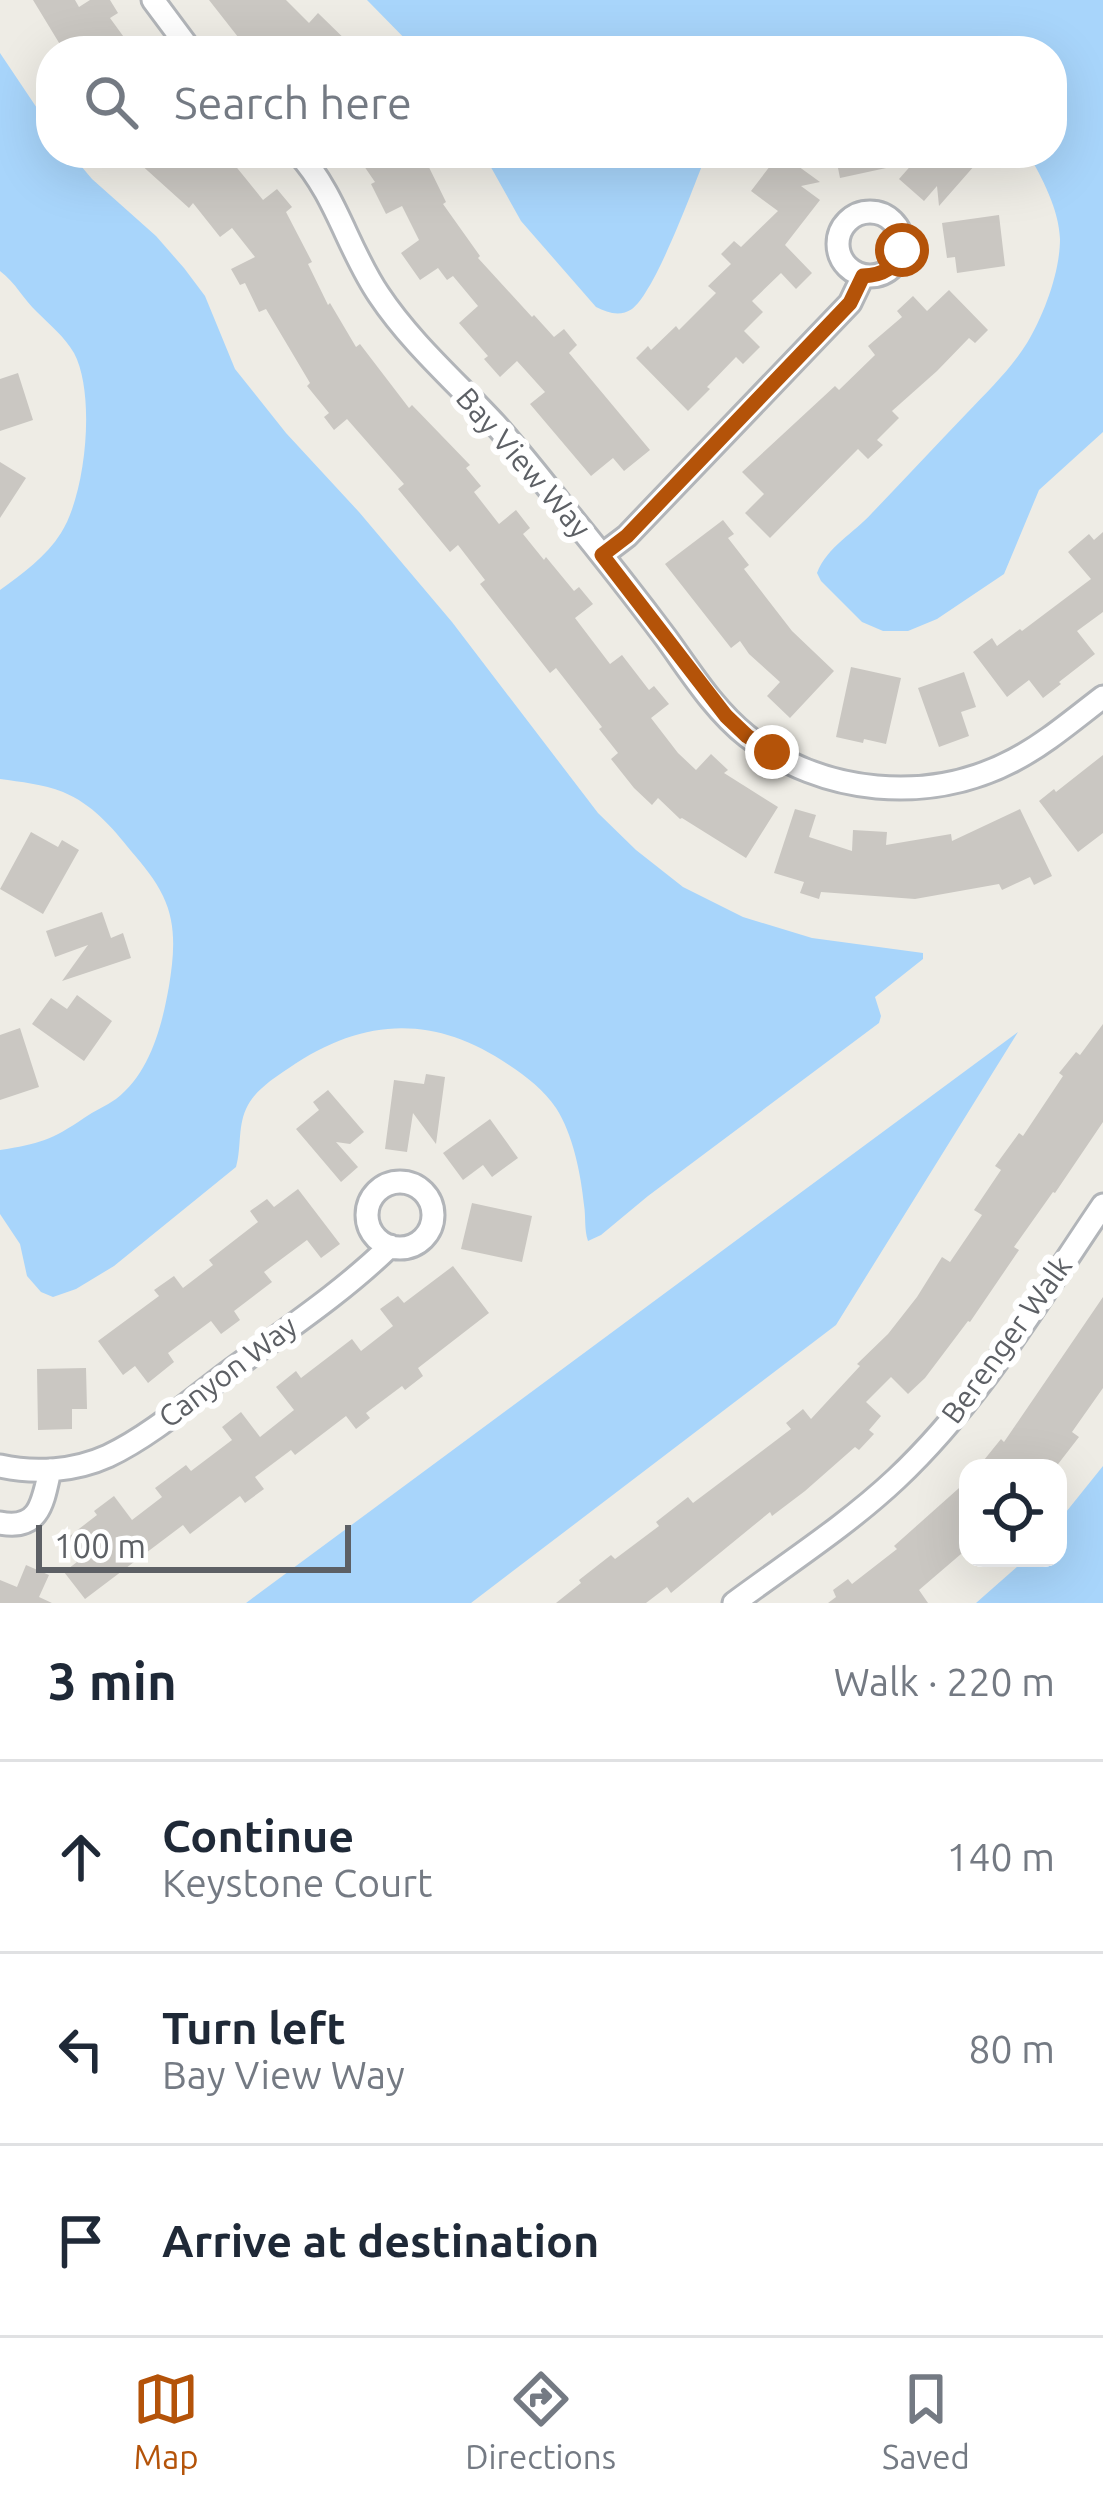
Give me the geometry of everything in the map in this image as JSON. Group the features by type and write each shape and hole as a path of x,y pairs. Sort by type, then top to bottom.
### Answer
{"street":[{"path":"153,0 180,36"},
{"name":"Bay View Way","path":"310,168 380,297 520,453 699,682 747,736 812,772 847,784 910,789 951,783 1013,761 1103,698"},
{"path":"602,555 627,536 850,303 863,276"},
{"name":"Berenger Walk","path":"734,1603 895,1480 966,1403 1103,1205"},
{"name":"Canyon Way","path":"0,1466 18,1470 76,1467 140,1438 369,1267 390,1246"},
{"path":"0,1523 12,1526 34,1516 50,1470"}],"water":[{"path":"367,0 1103,0 1103,432 1039,490 1004,574 937,619 908,631 883,631 862,622 817,573 834,548 999,380 1039,320 1054,279 1060,239 1053,205 1036,168 1067,168 1067,36 402,36"},
{"path":"0,53 36,107 36,168 83,168 184,268 205,296 235,369 452,622 598,813 683,887 743,917 812,938 923,953 923,959 875,997 879,1023 588,1241 572,1142 562,1118 541,1090 481,1048 426,1030 371,1031 344,1039 289,1068 252,1099 241,1128 236,1167 114,1266 76,1289 53,1297 41,1292 27,1276 20,1244 0,1214 0,1150 54,1136 112,1102 138,1076 158,1032 173,940 171,918 156,884 101,817 63,792 0,779 0,590 48,550 70,516 82,470 86,418 81,371 74,353 0,271"},
{"path":"491,168 701,168 652,282 628,311 596,307 521,221"},
{"path":"1018,1032 836,1325 471,1603 246,1603"},
{"path":"1103,1466 1103,1603 976,1603 1017,1567 1067,1567 1067,1511"}],"building":[{"path":"33,0 75,0 79,7 90,0 110,0 118,13 110,18 123,36 55,36"},
{"path":"209,0 286,0 309,23 318,13 342,36 237,36"},
{"path":"145,168 237,168 263,200 277,189 292,207 286,212 328,305 356,347 360,344 409,408 412,405 470,465 466,468 481,486 474,492 499,524 516,510 530,528 523,534 544,560 546,557 574,591 579,587 593,604 575,618 610,664 622,655 649,690 654,686 669,704 651,718 678,753 696,770 711,754 728,770 724,773 778,807 746,858 680,819 658,798 652,805 634,788 611,759 618,753 599,729 602,727 556,668 550,673 480,584 485,580 458,545 450,552 398,489 404,484 347,419 334,430 324,417 329,413 307,386 310,383 266,309 259,312 245,283 240,285 231,269 255,257 232,228 220,237 193,203 189,208"},
{"path":"365,168 429,168 443,204 478,258 554,337 564,329 577,345 569,353 650,450 624,471 613,458 591,476 530,404 545,392 517,361 500,377 459,323 478,306 453,276 447,280 438,268 420,280 401,253 419,240 402,206 386,214 371,184 375,182"},
{"path":"769,168 801,168 820,182 801,186 820,200 785,245 812,273 796,289 781,273 752,301 763,312 744,331 760,347 743,364 736,357 688,411 636,358 676,326 679,330 716,293 708,286 731,264 721,254 734,241 741,247 778,211 751,191"},
{"path":"838,168 886,168 840,178"},
{"path":"909,168 972,168 939,206 937,186 924,201 899,179"},
{"path":"999,215 1005,266 957,273 955,257 947,258 942,223"},
{"path":"949,290 988,330 975,343 969,338 892,411 899,418 877,440 883,445 868,459 858,449 770,538 745,513 764,494 742,472 875,355 868,346 902,317 897,311 913,296 927,311"},
{"path":"18,373 33,420 0,431 0,379"},
{"path":"0,462 26,478 0,518"},
{"path":"723,520 734,534 728,538 749,565 744,569 792,631 834,671 790,718 767,696 780,682 740,641 731,648 665,564"},
{"path":"1103,532 1103,612 1077,631 1095,654 1043,698 1029,680 1007,697 973,652 992,638 997,646 1022,631 1091,579 1068,552 1089,534 1094,540"},
{"path":"851,667 901,678 886,744 836,737"},
{"path":"964,672 976,707 961,712 969,736 939,747 918,688"},
{"path":"1103,755 1103,833 1078,852 1039,801"},
{"path":"795,809 816,815 809,837 852,851 853,830 887,832 886,845 951,834 952,841 1020,809 1052,876 1034,885 1030,877 1002,890 999,884 915,899 821,892 819,899 800,893 804,882 774,873"},
{"path":"31,832 58,847 62,840 79,850 43,914 0,889"},
{"path":"102,912 111,938 123,933 131,958 62,981 88,945 55,957 46,931"},
{"path":"77,995 112,1021 84,1061 32,1024 51,998 67,1009"},
{"path":"1103,1024 1103,1122 1014,1247 1019,1250 970,1322 925,1378 908,1394 891,1377 866,1402 881,1416 869,1430 874,1434 859,1450 855,1447 671,1593 667,1587 646,1603 556,1603 611,1555 615,1559 659,1526 656,1522 688,1497 693,1503 791,1429 786,1423 803,1409 811,1419 888,1334 942,1257 950,1262 982,1215 974,1210 1001,1170 995,1166 1019,1133 1023,1136 1063,1076 1059,1073"},
{"path":"20,1028 39,1087 0,1100 0,1035"},
{"path":"426,1074 445,1077 436,1144 413,1113 407,1152 385,1149 394,1080 424,1084"},
{"path":"328,1090 364,1132 350,1144 336,1142 358,1167 341,1182 296,1129 319,1110 313,1102"},
{"path":"490,1119 518,1158 492,1177 483,1165 463,1180 443,1153"},
{"path":"298,1189 340,1244 321,1258 307,1240 264,1272 272,1282 234,1311 240,1320 221,1334 211,1321 168,1353 174,1362 148,1383 135,1366 123,1375 98,1341 159,1296 154,1290 174,1276 183,1288 213,1265 209,1260 258,1222 250,1211 267,1199 274,1207"},
{"path":"472,1203 532,1216 522,1262 461,1249"},
{"path":"453,1266 489,1313 418,1368 423,1376 366,1413 370,1418 356,1429 346,1416 295,1455 291,1450 255,1477 264,1489 245,1503 240,1496 190,1534 183,1525 85,1599 64,1572 77,1562 62,1542 97,1515 94,1511 114,1496 132,1520 162,1497 155,1488 186,1465 191,1471 232,1440 222,1427 241,1412 260,1437 294,1410 276,1387 296,1371 301,1378 352,1339 361,1351 393,1326 380,1309 398,1296 404,1303"},
{"path":"1103,1297 1103,1388 1072,1432 1079,1437 1062,1459 985,1459 1001,1439 1004,1442"},
{"path":"86,1368 87,1409 72,1409 72,1429 38,1430 37,1369"},
{"path":"959,1488 959,1556 919,1590 928,1603 828,1603 836,1597 833,1590 848,1579 852,1584 897,1549 894,1546"},
{"path":"26,1565 49,1575 39,1597 52,1603 0,1603 0,1580 17,1587"}],"route":[{"path":"772,752 726,716 602,555 627,536 850,303 863,276 888,271 902,250"}]}
